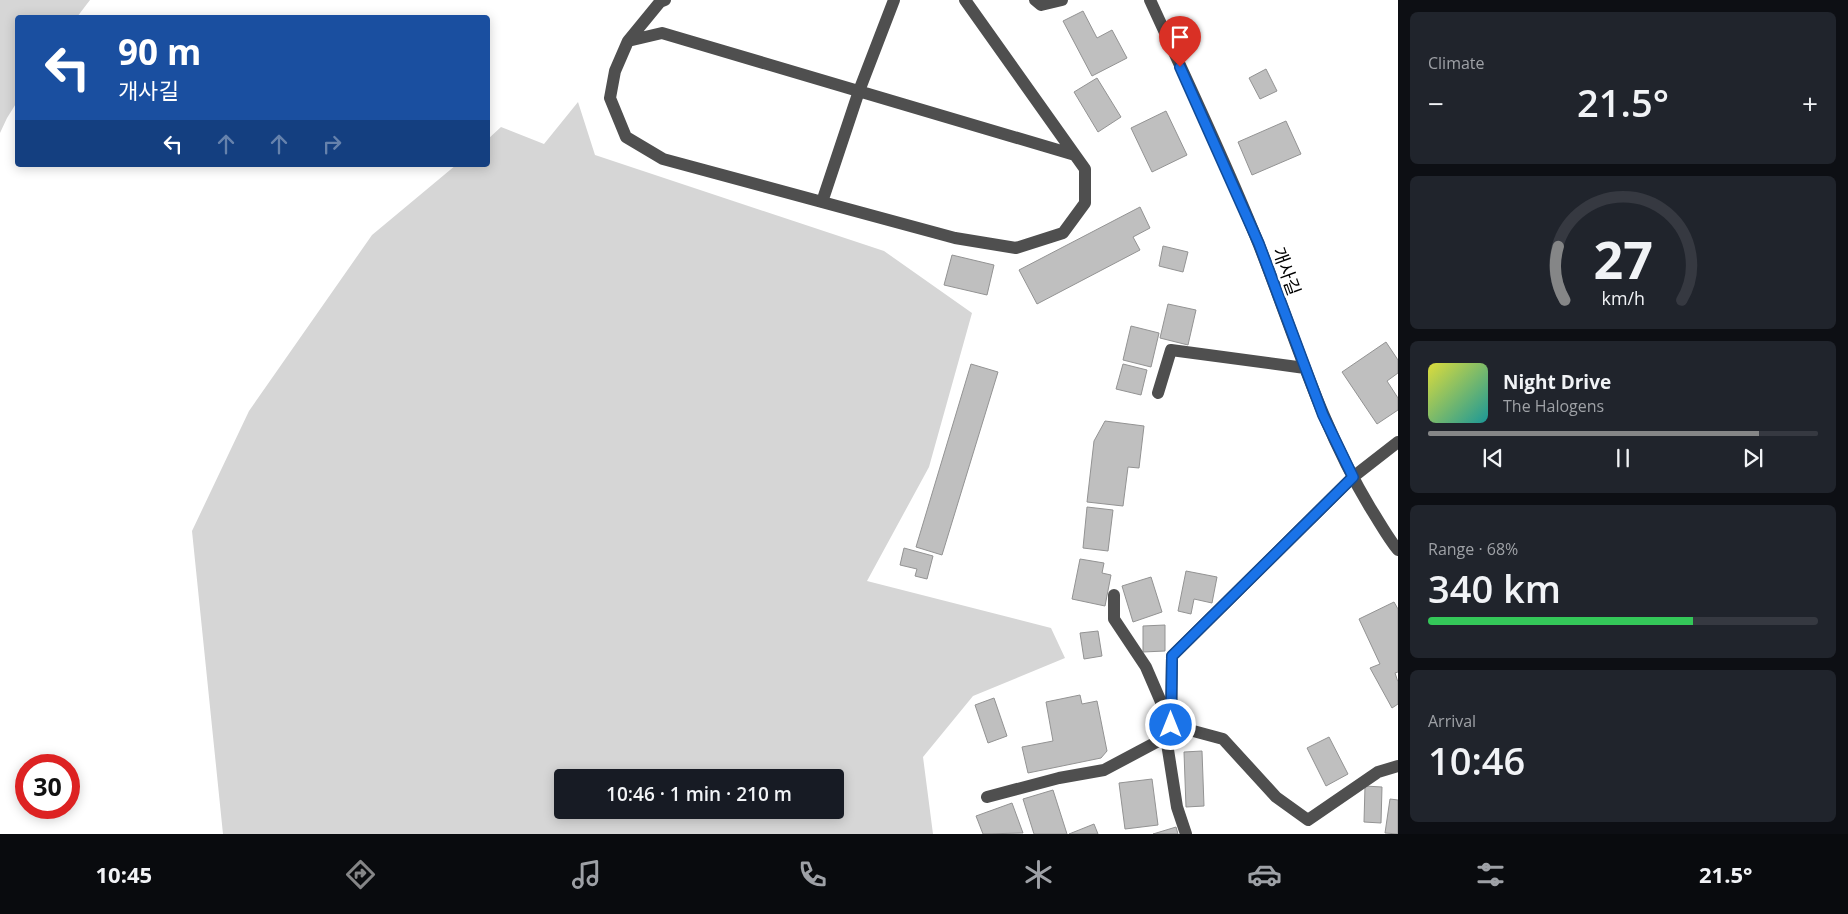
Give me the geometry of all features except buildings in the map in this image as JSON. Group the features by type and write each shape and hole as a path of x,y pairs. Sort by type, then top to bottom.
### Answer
{"street":[{"path":"665,0 660,2 628,41 614,72 610,98 626,137 663,159 955,238 1016,248 1063,233 1086,203 1085,169 965,0"},
{"path":"822,202 859,91 894,0"},
{"path":"1035,0 1041,6 1062,0"},
{"name":"개사길","path":"1150,0 1259,244 1323,415 1353,477 1398,550"},
{"path":"628,41 662,33 1075,155"},
{"path":"1158,393 1171,350 1305,368"},
{"path":"1186,834 1177,807 1166,737 1171,725 1172,656 1353,477 1398,442"},
{"path":"1114,595 1114,619 1146,667 1171,725"},
{"path":"1171,725 1224,739 1276,797 1308,820 1378,772 1398,766"},
{"path":"987,797 1059,778 1104,770 1166,737"}],"shaded area":[{"path":"0,0 90,0 79,15 15,15 15,105 0,133"},
{"path":"578,102 595,155 884,251 972,313 929,467 867,581 1051,628 1065,658 973,696 923,757 933,834 223,834 192,531 249,411 372,235 454,167 490,167 490,137 501,127 544,144"}],"route":[{"path":"1171,725 1172,656 1353,477 1341,456 1323,415 1259,244 1180,67"}]}
